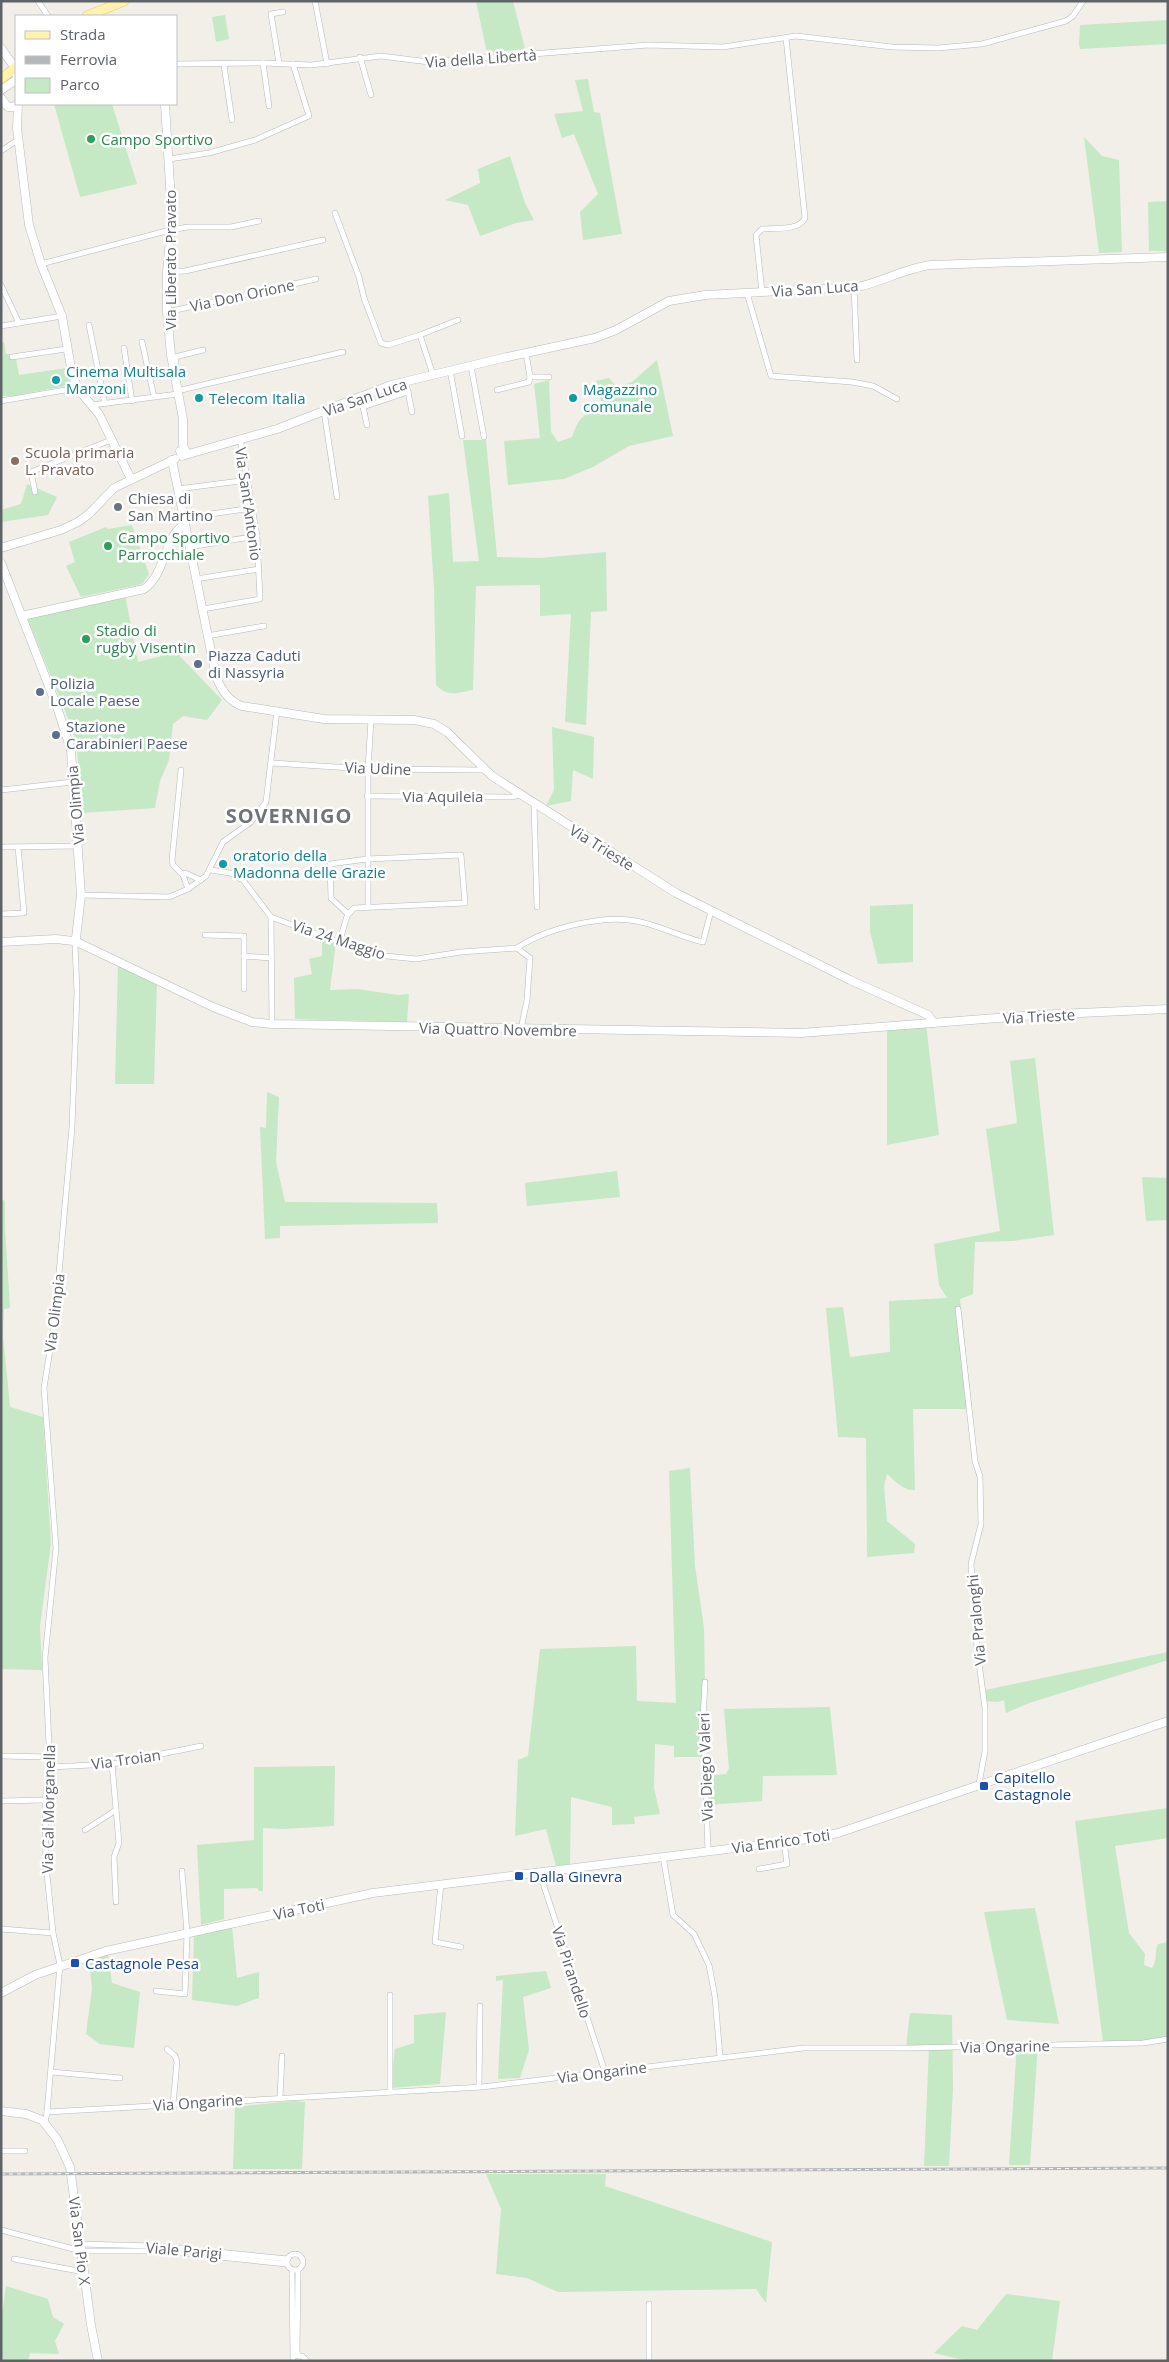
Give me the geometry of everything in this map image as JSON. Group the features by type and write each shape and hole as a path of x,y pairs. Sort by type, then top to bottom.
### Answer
{"main road":[{"path":"89,15 124,1"},
{"path":"3,78 15,71"}],"street":[{"path":"38,1 47,15"},
{"path":"314,1 327,64"},
{"name":"Via della Libertà","path":"178,64 327,64 360,57 381,56 429,62 648,45 723,48 796,36 892,47 938,48 982,44 1066,21 1073,16 1083,1"},
{"path":"279,63 271,14 283,12"},
{"path":"762,292 756,235 762,229 796,226 803,223 805,218 786,38"},
{"path":"1,48 15,69"},
{"path":"360,57 371,95"},
{"path":"263,63 269,106"},
{"path":"169,160 209,153 255,140 309,116 293,64"},
{"path":"224,65 232,120"},
{"path":"3,78 14,85"},
{"path":"1,90 14,85"},
{"path":"3,101 12,108 16,105"},
{"path":"3,101 16,125"},
{"path":"17,105 16,125 29,226 41,264 62,316 66,349 77,388 99,414 131,479"},
{"name":"Via Liberato Pravato","path":"165,105 169,160 170,230 166,272 167,312 170,355 184,422 183,451"},
{"path":"1,151 19,139"},
{"path":"335,213 381,342 388,345 458,320"},
{"path":"41,264 170,230 188,227 231,227 260,220"},
{"path":"166,272 185,271 323,240"},
{"name":"Via San Luca","path":"183,451 194,452 277,429 360,396 404,382 606,335 669,301 705,295 854,287 882,280 909,269 931,265 1168,257"},
{"name":"Via Don Orione","path":"167,312 316,279"},
{"path":"2,285 19,323"},
{"path":"854,287 857,360"},
{"path":"747,293 771,376 852,382 873,386 897,400"},
{"path":"1,326 62,316"},
{"path":"90,325 105,404"},
{"path":"420,335 433,375"},
{"path":"142,342 154,397"},
{"path":"124,348 132,400"},
{"path":"12,357 66,349"},
{"path":"178,392 174,357 203,350"},
{"path":"92,405 178,392 343,352"},
{"path":"497,390 528,382 530,377 526,353"},
{"path":"471,366 484,437"},
{"path":"450,370 462,436"},
{"path":"530,377 549,378"},
{"path":"404,382 412,412"},
{"path":"1,402 77,388"},
{"path":"363,407 408,392"},
{"path":"360,396 367,425"},
{"path":"324,411 337,497"},
{"name":"Via Sant'Antonio","path":"203,609 260,599 257,536 240,438"},
{"path":"34,492 31,472 112,440"},
{"path":"1,548 61,530 78,522 89,514 114,488 173,460 183,451"},
{"name":"Via Trieste","path":"173,460 216,676 227,697 242,706 324,719 414,720 434,724 447,732 484,770 519,795 676,893 931,1017 934,1023 1168,1009"},
{"path":"164,464 176,478"},
{"path":"178,489 248,480"},
{"path":"22,616 144,589 155,579 174,536 184,521 252,508"},
{"path":"189,547 257,536"},
{"name":"Via Olimpia","path":"2,568 57,708 71,750 81,895 76,942 77,993 72,1127 55,1318 44,1388 56,1548 45,1658 46,1681"},
{"path":"196,579 259,569"},
{"path":"207,636 264,626"},
{"path":"81,895 169,897 188,890 202,880 211,870 223,842 251,822 266,802 272,762 276,710"},
{"path":"368,907 367,796 370,720"},
{"name":"Via Udine","path":"272,762 368,769 484,770"},
{"path":"181,770 172,865 183,875 188,890"},
{"path":"1,790 73,782"},
{"name":"Via Aquileia","path":"367,796 512,797 519,795"},
{"path":"534,804 536,908"},
{"path":"1,914 24,913 18,846"},
{"path":"1,847 79,846"},
{"path":"340,940 348,914 354,908 465,903 461,855 367,859 330,864 331,898 348,914"},
{"path":"211,870 237,876 271,916 272,1024"},
{"path":"183,875 185,872 202,880"},
{"name":"Via 24 Maggio","path":"271,916 363,950 406,958 517,948 540,935 567,927 619,919 639,921 702,942 711,911"},
{"path":"204,935 244,936 244,989"},
{"name":"Via Quattro Novembre","path":"1,942 56,939 76,942 213,1007 252,1022 272,1024 801,1033 934,1023"},
{"path":"517,948 530,958 527,1000 521,1029"},
{"path":"244,956 271,958"},
{"path":"916,1011 923,1024"},
{"name":"Via Pralonghi","path":"958,1309 976,1461 980,1478 981,1524 971,1564 977,1648 985,1708 985,1751 979,1784"},
{"name":"Via Cal Morganella","path":"46,1681 50,1758 45,1800 46,1865 53,1933 60,1965"},
{"name":"Via Diego Valeri","path":"705,1682 703,1718 708,1851"},
{"name":"Via Enrico Toti","path":"540,1871 784,1842 838,1833 1168,1721"},
{"name":"Via Troian","path":"50,1767 112,1764 200,1746"},
{"path":"1,1756 50,1758"},
{"path":"112,1764 119,1843 114,1857 116,1902"},
{"path":"1,1801 45,1800"},
{"path":"85,1830 116,1810"},
{"path":"759,1869 787,1864 784,1842"},
{"path":"664,1856 673,1915 694,1934 709,1965 715,1997 720,2057"},
{"path":"156,1991 185,1994 187,1933 182,1871"},
{"name":"Via Toti","path":"1,1993 22,1981 60,1965 106,1951 373,1893 540,1871"},
{"name":"Via Pirandello","path":"540,1871 605,2072"},
{"path":"441,1884 435,1942 461,1947"},
{"path":"1,1929 53,1933"},
{"path":"47,2125 60,1965"},
{"path":"390,1995 390,2092"},
{"path":"479,2087 480,2006"},
{"name":"Via Ongarine","path":"47,2112 280,2097 479,2087 804,2048 1114,2044 1144,2043 1168,2039"},
{"path":"167,2049 175,2056 177,2062 173,2104"},
{"path":"280,2097 282,2056"},
{"path":"51,2072 120,2078"},
{"path":"1,2111 32,2116 47,2125"},
{"name":"Via San Pio X","path":"47,2125 64,2150 70,2167 98,2361"},
{"path":"1,2151 25,2152"},
{"name":"Viale Parigi","path":"1,2230 81,2247 155,2246 287,2262 293,2254 300,2256 303,2263 298,2270"},
{"path":"14,2259 84,2272"},
{"path":"287,2262 292,2270 292,2360 299,2356"},
{"path":"292,2270 298,2270 297,2352 299,2356 307,2361"},
{"path":"649,2304 649,2361"}],"green space":[{"path":"476,1 513,1 525,49 487,53"},
{"path":"225,15 229,39 216,42 212,17"},
{"path":"1168,20 1168,44 1080,49 1080,25"},
{"path":"588,79 594,112 600,113 622,234 583,240 580,212 598,194 574,134 562,138 554,114 583,111 575,80"},
{"path":"54,105 112,105 137,184 80,197"},
{"path":"1084,137 1102,156 1119,160 1122,252 1099,253"},
{"path":"510,156 525,203 534,220 516,223 480,236 468,205 445,200 480,183 478,169"},
{"path":"1168,201 1168,251 1149,251 1148,202"},
{"path":"4,342 6,354 15,354 19,375 67,368 71,385 12,396 1,396 1,343"},
{"path":"657,360 673,436 629,446 593,467 564,479 508,485 504,441 540,438 534,384 549,380 551,432 558,442 572,437 577,424 583,417 603,408 596,381 609,378 617,387 632,382"},
{"path":"463,440 486,440 497,557 540,558 606,552 607,611 591,612 586,725 565,722 571,614 540,616 540,585 476,586 473,690 449,693 436,685 434,588 428,496 449,493 453,562 479,561"},
{"path":"27,484 57,497 48,515 1,522 1,510 21,504"},
{"path":"132,525 149,574 143,583 81,597 66,566 75,562 69,542 106,527 108,529"},
{"path":"125,595 138,662 162,656 166,654 167,648 172,648 222,700 207,720 183,716 173,724 169,760 160,781 155,808 83,813 77,750 73,731 27,617"},
{"path":"552,727 594,737 593,779 573,770 571,801 546,806 554,790"},
{"path":"913,904 913,962 878,964 870,931 870,906"},
{"path":"322,936 336,942 330,990 357,989 398,995 409,994 407,1022 295,1019 294,978 312,974 309,959 322,956"},
{"path":"118,964 157,982 154,1084 115,1084"},
{"path":"926,1024 939,1135 887,1145 887,1028"},
{"path":"1035,1058 1054,1235 1013,1241 975,1242 973,1294 960,1299 972,1409 913,1409 915,1490 903,1487 887,1474 884,1486 887,1521 915,1544 914,1553 867,1557 866,1438 838,1437 826,1308 843,1307 850,1357 890,1352 889,1301 947,1298 939,1285 934,1244 1000,1231 986,1129 1017,1123 1010,1061"},
{"path":"267,1092 279,1097 276,1162 285,1202 437,1203 438,1223 280,1226 280,1238 265,1239 260,1127 266,1128"},
{"path":"617,1171 620,1197 527,1206 525,1183"},
{"path":"1142,1177 1168,1178 1168,1220 1146,1221"},
{"path":"1,1199 5,1201 10,1308 4,1309 3,1335 10,1407 43,1417 51,1543 40,1626 42,1670 1,1669"},
{"path":"690,1468 695,1566 704,1628 706,1757 674,1757 674,1746 655,1744 654,1788 660,1814 634,1817 635,1824 612,1825 612,1807 571,1797 570,1864 556,1866 546,1829 515,1836 518,1760 528,1756 540,1649 636,1646 637,1701 676,1703 669,1471"},
{"path":"1168,1652 1168,1660 1029,1703 1006,1713 1004,1700 998,1702 985,1701 985,1690"},
{"path":"830,1707 837,1775 763,1776 762,1801 707,1805 706,1776 726,1774 729,1768 724,1709"},
{"path":"335,1766 334,1826 284,1829 263,1828 263,1891 259,1891 257,1888 224,1889 224,1919 201,1925 197,1845 254,1840 254,1767"},
{"path":"1168,1808 1168,1838 1115,1846 1129,1933 1145,1954 1144,1965 1152,1968 1158,1944 1168,1942 1168,2042 1103,2042 1075,1821"},
{"path":"1035,1908 1059,2024 1007,2020 984,1912"},
{"path":"232,1926 237,1978 259,1972 259,1998 237,2006 192,2000 194,1935"},
{"path":"108,1955 112,1983 140,1992 134,2048 100,2044 86,2034 92,1989 89,1960"},
{"path":"546,1971 551,1988 523,1997 529,2050 520,2078 498,2079 503,1980 496,1981 496,1976"},
{"path":"446,2012 440,2084 390,2088 395,2049 414,2043 414,2015"},
{"path":"910,2013 952,2015 953,2088 949,2166 924,2166 929,2047 906,2047"},
{"path":"1038,2043 1030,2165 1009,2165 1017,2044"},
{"path":"292,2101 305,2102 302,2169 233,2169 235,2107"},
{"path":"486,2174 606,2174 605,2186 772,2242 766,2303 756,2289 558,2292 527,2278 496,2274 501,2209"},
{"path":"6,2286 48,2299 53,2317 64,2324 55,2341 59,2354 30,2353 28,2361 1,2361 1,2322"},
{"path":"1006,2294 1060,2301 1052,2361 968,2361 934,2353 962,2326 977,2330"}],"railway":[{"path":"1,2174 1168,2168"}],"place":[{"name":"Campo Sportivo","path":"91,139"},
{"name":"Cinema Multisala Manzoni","path":"56,380"},
{"name":"Telecom Italia","path":"199,398"},
{"name":"Magazzino comunale","path":"573,398"},
{"name":"Scuola primaria L. Pravato","path":"15,461"},
{"name":"Chiesa di San Martino","path":"118,507"},
{"name":"Campo Sportivo Parrocchiale","path":"108,546"},
{"name":"Stadio di rugby Visentin","path":"86,639"},
{"name":"Piazza Caduti di Nassyria","path":"198,664"},
{"name":"Polizia Locale Paese","path":"40,692"},
{"name":"Stazione Carabinieri Paese","path":"56,735"},
{"name":"oratorio della Madonna delle Grazie","path":"223,864"},
{"name":"Capitello Castagnole","path":"984,1786"},
{"name":"Dalla Ginevra","path":"519,1876"},
{"name":"Castagnole Pesa","path":"75,1963"}],"district":[{"name":"SOVERNIGO","path":"289,815"}]}
